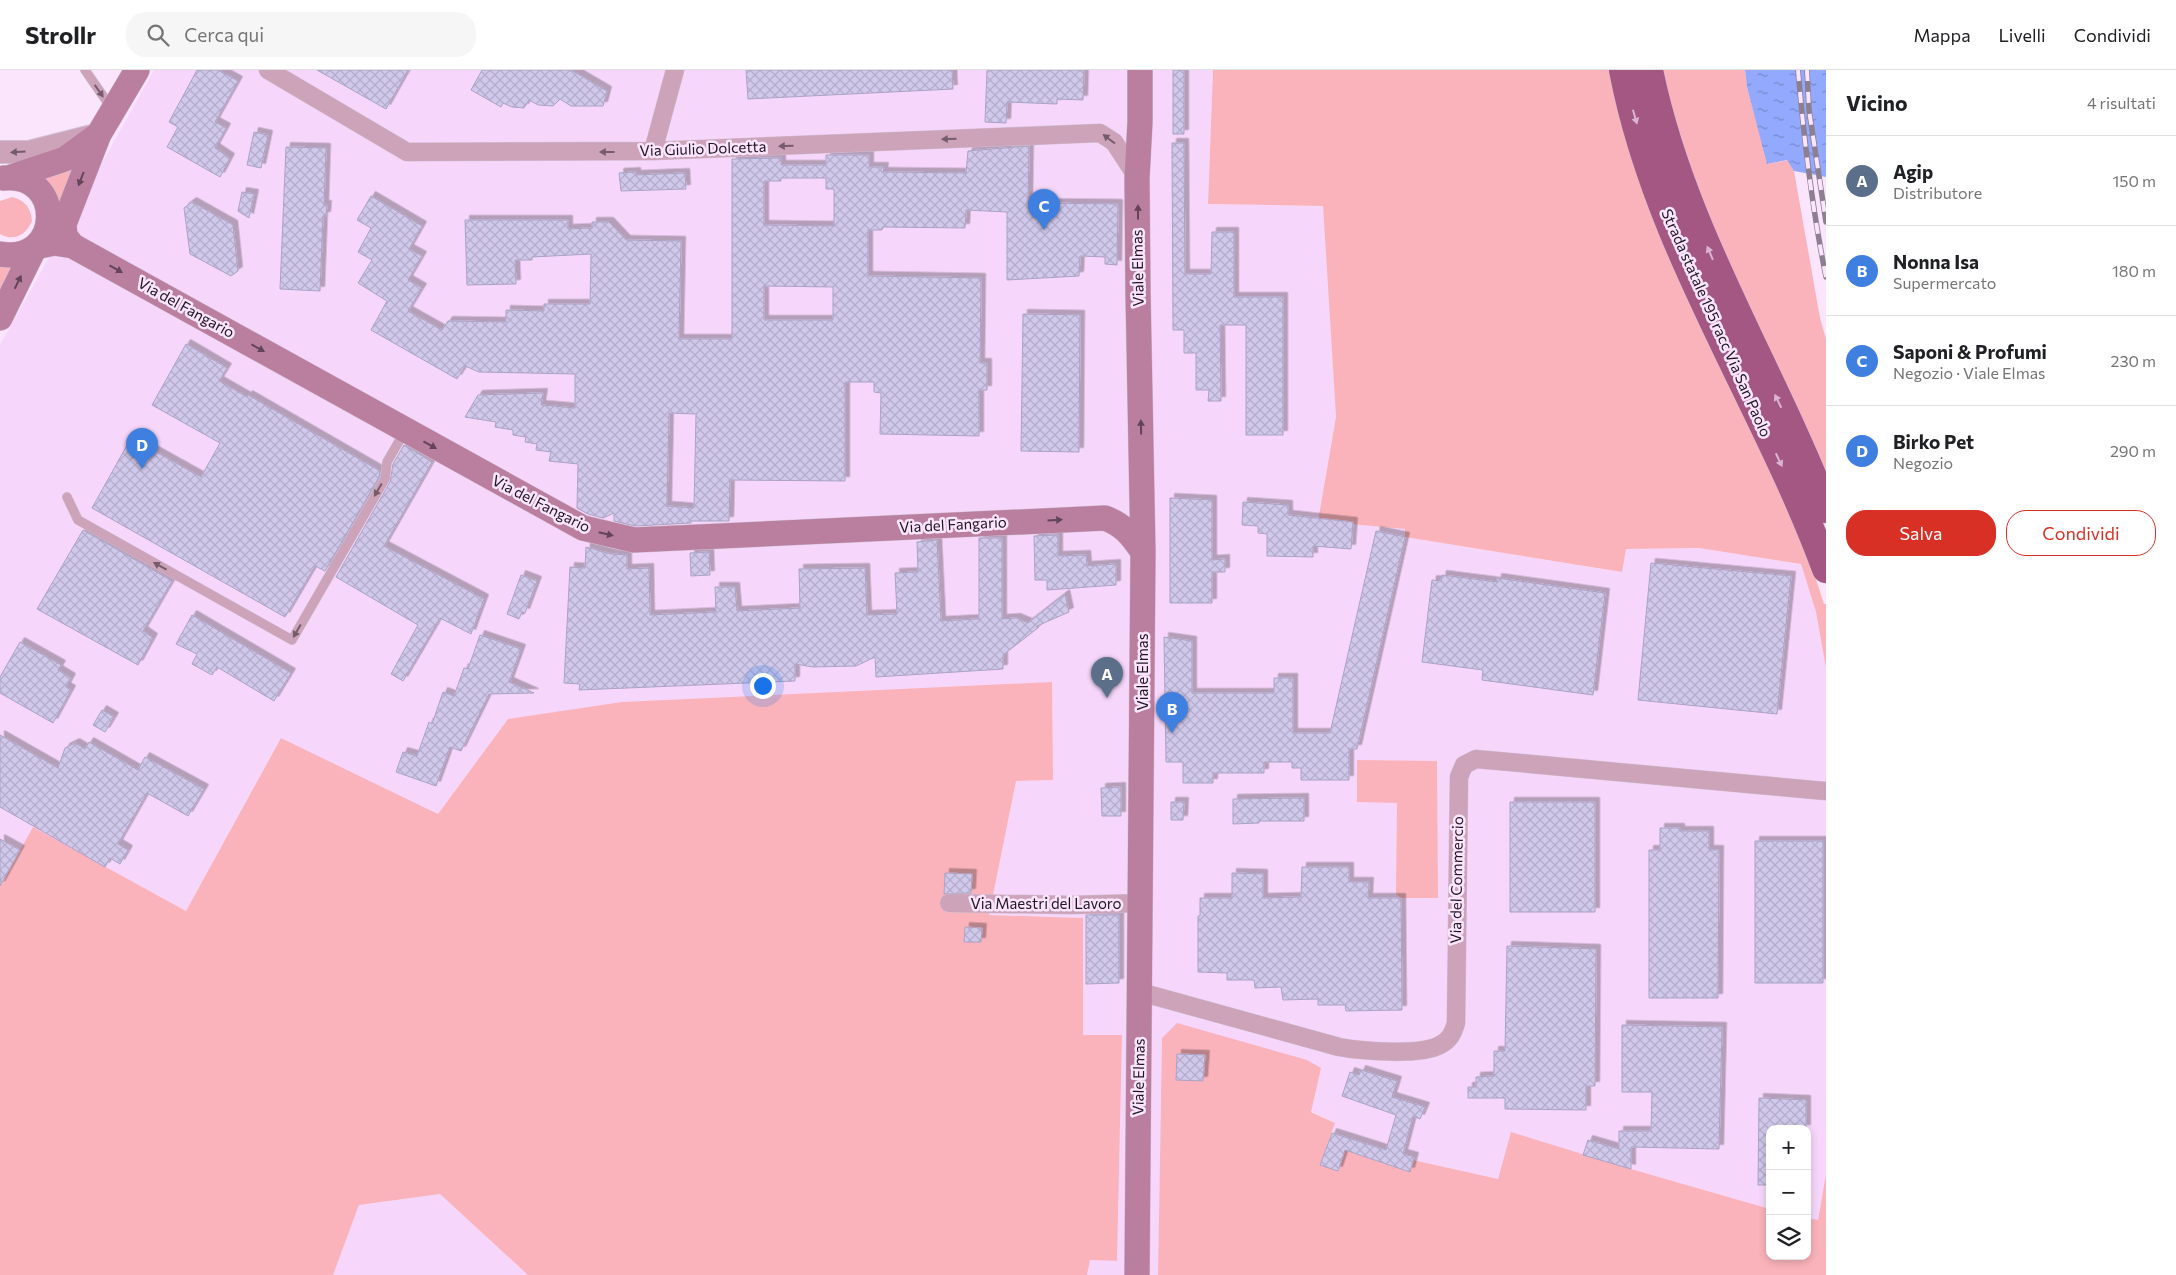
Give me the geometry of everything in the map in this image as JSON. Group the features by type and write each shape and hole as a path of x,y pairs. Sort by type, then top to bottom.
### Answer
{"highway":[{"name":"Strada statale 195 racc Via San Paolo","path":"1623,70 1645,154 1670,223 1793,491 1826,569"},
{"name":"Strada statale 195 racc Via San Paolo","path":"1649,70 1655,98 1693,214 1725,287 1812,472 1826,509"}],"main road":[{"path":"73,246 65,236 64,224 99,134 136,70"},
{"name":"Viale Elmas","path":"1137,1275 1142,903 1143,552 1137,178 1140,70"},
{"path":"4,177 64,159 99,134"},
{"path":"0,318 35,247 43,238 48,227 50,215 48,204 42,193 34,185 23,179 4,177"},
{"name":"Via del Fangario","path":"0,254 19,254 35,247 54,243 73,246 582,528 634,540 1106,518"},
{"path":"1106,518 1126,504 1134,494 1143,476"},
{"path":"1106,518 1120,523 1143,552"}],"street":[{"name":"Via Giulio Dolcetta","path":"268,70 407,152 654,152 1100,132 1114,142 1137,178"},
{"path":"654,152 675,70"},
{"path":"0,152 29,152 99,134"},
{"name":"Via del Commercio","path":"1140,992 1362,1052 1432,1050 1443,1044 1451,1036 1456,1024 1459,777 1464,765 1476,759 1825,791"},
{"name":"Via Maestri del Lavoro","path":"949,903 1071,905 1142,903"}],"lane":[{"path":"85,70 113,111"},
{"path":"67,497 78,520 292,640 385,479 387,462 405,431"}],"shaded area":[{"path":"154,70 1213,70 1208,204 1323,206 1336,417 1318,521 1405,529 1405,537 1621,572 1626,549 1699,548 1801,564 1816,612 1826,668 1826,1174 1818,1221 1811,1219 1811,1125 1766,1125 1766,1208 1512,1133 1498,1179 1413,1160 1410,1172 1345,1151 1338,1171 1320,1165 1335,1123 1162,1038 1158,1275 1087,1275 1090,1260 1117,1261 1122,1035 1083,1035 1082,918 989,915 1016,781 1052,780 508,719 438,814 281,738 186,911 33,827 0,886 0,345"},
{"path":"1213,70 1610,70 1806,549 1824,604 1826,604 1826,668 1816,612 1801,564 1699,548 1626,549 1622,572 1405,537 1405,529 1318,521 1336,417 1323,206 1208,204"},
{"path":"1655,70 1745,70 1747,87 1768,164 1788,160 1794,171 1820,318 1826,339 1826,484 1713,243"},
{"path":"79,162 58,214 35,180"},
{"path":"12,197 26,205 32,221 23,233 15,237 0,234 0,201"},
{"path":"0,261 18,264 0,299"},
{"path":"1052,682 1053,780 1016,781 989,915 1083,918 1083,1035 1122,1035 1117,1261 1090,1260 1087,1275 528,1275 440,1194 359,1205 333,1275 0,1275 0,886 33,827 186,911 281,738 438,814 508,719 622,702"},
{"path":"1357,760 1437,761 1438,898 1401,898 1396,894 1397,803 1357,802"},
{"path":"1177,1023 1307,1060 1321,1068 1311,1112 1335,1123 1320,1165 1338,1171 1345,1150 1409,1172 1413,1160 1498,1179 1511,1132 1766,1208 1766,1260 1811,1260 1811,1219 1818,1220 1826,1174 1826,1275 1158,1275 1162,1038"},
{"path":"440,1194 528,1275 333,1275 359,1205"}],"water":[{"path":"1745,70 1826,70 1826,177 1794,171 1787,160 1767,164 1747,87"}],"building":[{"path":"197,70 218,70 238,81 215,122 226,128 215,148 230,158 220,177 167,147 178,127 169,122"},
{"path":"317,70 408,70 386,109"},
{"path":"482,70 571,70 607,91 603,106 571,106 560,99 553,106 538,105 529,100 524,108 512,107 503,103 501,107 471,90"},
{"path":"746,70 952,70 953,89 748,99"},
{"path":"987,70 1084,70 1083,100 1057,99 1057,104 1007,102 1006,123 985,122"},
{"path":"1173,70 1184,70 1184,134 1173,134"},
{"path":"254,132 268,135 261,168 247,165"},
{"path":"1172,143 1184,143 1185,274 1211,274 1212,232 1234,232 1234,297 1283,297 1283,435 1246,435 1246,325 1220,325 1221,401 1208,401 1209,390 1196,390 1196,353 1184,353 1184,330 1173,330"},
{"path":"1029,146 1028,203 1118,204 1117,265 1105,264 1105,257 1080,256 1079,276 1007,280 1007,212 966,210 965,228 883,227 882,230 868,230 868,276 981,278 980,363 987,363 987,390 979,390 979,436 880,434 881,393 874,392 874,382 845,382 845,481 730,480 729,521 691,521 691,523 635,526 614,521 614,513 603,518 588,514 577,508 578,464 549,461 551,452 536,450 537,444 525,442 526,437 513,435 513,430 495,427 496,422 465,417 478,395 543,393 541,405 575,408 575,374 479,372 465,366 457,379 371,330 387,301 358,283 372,260 358,252 371,228 357,220 371,196 422,226 409,249 422,256 408,280 422,288 408,311 442,330 448,321 506,322 506,310 544,311 544,304 590,304 591,254 532,257 532,260 515,260 516,284 467,285 465,220 568,220 568,229 592,228 592,222 609,222 626,240 681,241 679,339 732,339 732,159 781,158 781,165 826,165 826,155 869,155 869,167 884,167 883,172 966,173 968,151","holes":["781,178 826,178 826,189 834,189 834,226 764,225 764,181 781,181","764,286 833,287 833,320 764,320","669,413 696,414 694,508 667,506"]},
{"path":"286,147 326,148 324,205 327,205 326,216 323,216 320,291 280,289"},
{"path":"636,172 636,175 685,173 686,189 621,191 619,173"},
{"path":"242,192 254,194 249,218 238,211"},
{"path":"192,202 233,225 238,271 231,276 190,254 184,208"},
{"path":"1023,314 1080,315 1079,452 1021,451"},
{"path":"186,344 227,368 219,381 247,397 248,395 380,471 379,477 325,571 315,566 285,617 92,508 131,438 201,477 220,443 152,405"},
{"path":"404,445 432,462 384,546 484,599 471,634 440,618 403,681 391,674 418,625 336,577 390,482 393,464"},
{"path":"1170,498 1212,500 1212,560 1225,559 1225,572 1212,572 1212,603 1170,603"},
{"path":"1243,502 1288,505 1288,515 1353,522 1351,549 1313,546 1313,557 1267,556 1267,534 1258,533 1258,526 1242,525"},
{"path":"83,530 172,581 143,631 153,638 138,665 37,609"},
{"path":"1376,531 1405,537 1357,749 1349,749 1349,780 1301,780 1301,768 1292,768 1292,762 1264,762 1264,773 1213,773 1213,783 1183,783 1183,762 1166,762 1164,637 1192,641 1192,693 1274,693 1274,678 1293,678 1293,733 1330,733"},
{"path":"1058,535 1058,556 1086,555 1087,566 1116,564 1116,585 1047,590 1047,580 1035,580 1034,536"},
{"path":"979,538 1002,538 1002,619 1016,618 1028,623 1065,594 1069,612 1037,626 1039,627 1003,655 1003,669 876,677 875,657 856,666 813,667 795,664 795,681 579,690 580,684 564,683 570,567 585,568 586,547 611,554 627,555 627,569 649,568 650,615 716,612 715,587 735,587 737,611 800,608 799,569 865,568 867,615 897,614 895,573 918,572 917,542 937,540 941,621 979,619"},
{"path":"709,552 710,575 691,576 690,553"},
{"path":"1651,563 1791,576 1777,714 1638,700"},
{"path":"521,575 537,581 525,613 522,612 519,619 507,614"},
{"path":"1442,575 1497,582 1497,578 1605,593 1593,695 1482,680 1483,670 1422,662 1432,580 1441,581"},
{"path":"192,615 291,673 274,701 217,667 212,675 192,664 197,654 176,644"},
{"path":"480,635 521,649 509,682 534,693 489,694 461,751 450,747 436,786 396,772 403,752 417,756 429,722 432,724 443,692 454,696 464,668 468,669"},
{"path":"20,642 61,665 58,670 71,678 66,687 71,690 53,723 0,693 0,677"},
{"path":"102,710 114,717 105,732 93,725"},
{"path":"0,735 58,768 65,748 75,743 85,749 89,742 138,770 145,757 204,789 188,816 147,793 118,844 128,850 120,864 110,858 105,867 0,807"},
{"path":"1121,787 1121,816 1102,816 1101,788"},
{"path":"1304,798 1304,821 1259,821 1259,823 1233,824 1233,799"},
{"path":"1171,802 1184,802 1183,820 1171,820"},
{"path":"1510,802 1595,802 1595,912 1510,912"},
{"path":"1660,828 1680,828 1680,831 1709,831 1709,850 1719,850 1718,998 1649,998 1649,850 1660,850"},
{"path":"0,839 20,850 0,886"},
{"path":"1755,841 1823,841 1823,983 1755,983"},
{"path":"1302,867 1349,867 1349,882 1369,882 1368,898 1401,898 1402,1010 1346,1011 1345,1005 1318,1005 1318,999 1283,1000 1281,987 1255,988 1254,980 1227,980 1227,973 1198,972 1198,916 1200,916 1200,898 1232,898 1232,873 1263,874 1263,898 1301,897"},
{"path":"945,873 972,874 971,893 944,894"},
{"path":"1086,915 1119,915 1119,983 1086,984"},
{"path":"965,927 982,928 981,942 964,942"},
{"path":"1507,946 1596,949 1595,1086 1586,1086 1586,1110 1505,1109 1505,1098 1468,1098 1468,1087 1476,1087 1476,1077 1494,1076 1494,1051 1505,1051"},
{"path":"1622,1025 1722,1027 1719,1149 1631,1147 1631,1169 1583,1155 1588,1140 1619,1149 1619,1131 1651,1131 1652,1092 1622,1092"},
{"path":"1177,1054 1205,1055 1203,1081 1176,1080"},
{"path":"1361,1070 1397,1081 1392,1097 1425,1107 1420,1119 1413,1116 1403,1154 1414,1157 1410,1172 1345,1150 1338,1171 1320,1165 1332,1133 1386,1150 1396,1115 1342,1096 1350,1072 1359,1075"},
{"path":"1759,1098 1806,1100 1806,1125 1766,1125 1766,1185 1758,1185"}],"railway":[{"path":"1798,70 1809,174 1826,277"},
{"path":"1807,70 1809,110 1826,222"}],"place":[{"name":"Saponi & Profumi","path":"1044,230"},
{"name":"Birko Pet","path":"142,469"},
{"name":"Agip","path":"1107,698"},
{"name":"Nonna Isa","path":"1172,733"}]}
